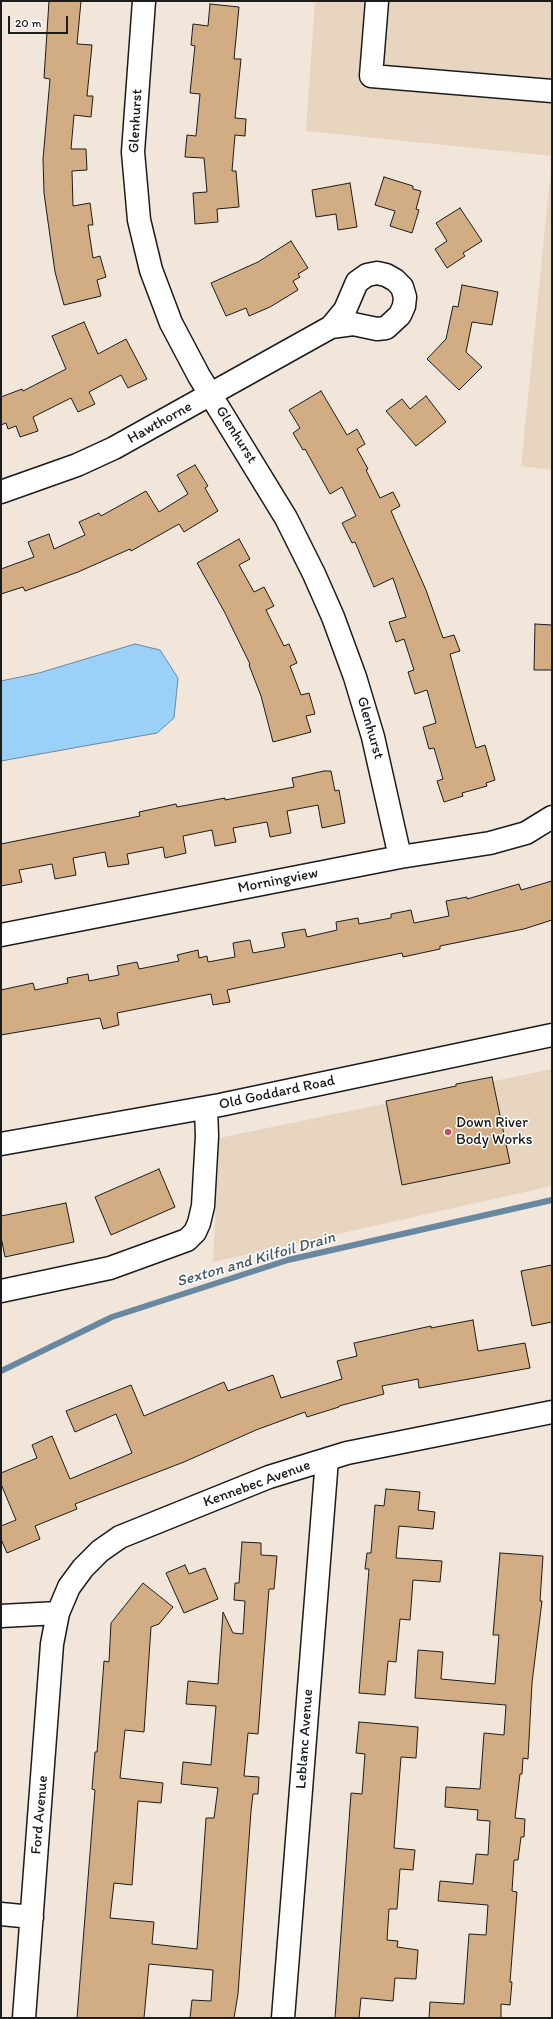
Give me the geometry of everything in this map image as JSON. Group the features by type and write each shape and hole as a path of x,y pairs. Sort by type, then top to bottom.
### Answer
{"street":[{"name":"Glenhurst","path":"144,1 133,152 139,220 159,295 171,323 211,394 286,518 314,574 333,618 355,677 374,737 400,857"},
{"path":"377,1 371,76 552,91"},
{"name":"Hawthorne","path":"1,492 77,465 114,448 332,326"},
{"name":"Morningview","path":"1,935 400,857 490,843 526,832 552,817"},
{"name":"Old Goddard Road","path":"1,1144 206,1108 552,1036"},
{"path":"1,1291 110,1268 186,1240 191,1236 199,1223 203,1206 207,1136 206,1108"},
{"name":"Kennebec Avenue","path":"58,1613 69,1587 83,1568 100,1551 120,1537 269,1477 327,1460 393,1443 552,1412"},
{"name":"Leblanc Avenue","path":"284,2018 327,1460"},
{"path":"1,1616 58,1613"},
{"name":"Ford Avenue","path":"24,2018 52,1644 58,1613"},
{"path":"1,1914 32,1917"}],"shaded area":[{"path":"315,1 552,1 552,156 306,131"},
{"path":"552,158 552,470 521,466"},
{"path":"552,1069 552,1186 213,1262 219,1138"}],"water":[{"path":"135,644 160,650 178,678 174,718 157,733 1,761 1,681 39,673"}],"building":[{"path":"49,1 81,1 77,44 92,45 87,96 93,96 91,117 74,115 71,149 86,149 87,170 72,171 73,206 90,203 93,225 88,225 93,258 100,256 106,277 97,280 101,296 64,305 55,272 44,193 43,159 50,79 44,78"},
{"path":"210,4 239,7 234,59 241,59 235,118 246,119 245,136 235,135 232,171 236,171 239,207 217,209 218,222 195,224 193,193 207,192 204,158 185,157 187,135 196,136 200,94 190,93 195,46 191,45 193,24 208,26"},
{"path":"384,177 413,186 413,189 421,191 416,209 419,210 412,233 390,226 395,211 375,205"},
{"path":"350,183 357,227 338,230 336,214 316,217 312,190"},
{"path":"460,208 482,241 463,253 465,256 447,268 435,249 447,241 436,223"},
{"path":"291,241 308,268 298,274 300,277 293,281 298,290 270,307 249,316 246,308 226,316 211,283 258,262"},
{"path":"462,285 498,292 492,325 472,322 466,352 482,367 459,390 427,359 446,339 453,306 458,307"},
{"path":"84,322 98,354 126,339 147,379 128,388 121,375 89,392 95,404 78,412 71,398 33,417 38,431 20,437 16,426 8,429 6,423 1,425 1,397 22,389 23,391 66,369 52,336"},
{"path":"321,391 347,435 357,429 365,444 357,449 368,469 366,470 380,498 393,492 400,506 391,511 426,590 443,638 454,635 460,651 450,654 476,748 485,745 495,780 486,783 487,786 462,793 463,796 444,802 437,781 443,779 434,748 429,749 423,727 436,723 427,690 415,694 408,672 414,670 404,639 396,642 389,622 406,617 393,578 374,587 355,542 352,543 342,523 356,516 342,487 330,494 305,449 303,450 293,433 300,428 289,410"},
{"path":"426,396 446,422 416,446 386,411 402,399 410,409"},
{"path":"195,465 208,486 205,488 218,511 184,532 179,524 131,551 130,549 78,572 25,591 23,587 1,594 1,569 34,557 28,542 49,534 54,549 85,535 79,522 99,513 101,516 146,491 159,512 188,494 177,475"},
{"path":"239,539 250,559 239,565 254,592 264,587 274,606 266,610 284,646 289,644 297,663 290,666 301,695 309,693 315,714 306,716 311,732 273,742 261,696 249,665 250,664 224,611 197,563"},
{"path":"535,624 552,625 552,670 534,670"},
{"path":"324,771 331,771 335,791 339,790 345,823 322,828 318,805 287,811 291,833 270,837 267,822 233,828 236,842 215,846 212,830 183,836 186,853 165,858 163,847 127,854 129,864 108,867 105,852 73,858 76,875 55,879 52,864 19,870 22,882 1,886 1,844 140,816 139,812 176,804 177,807 294,787 292,778"},
{"path":"552,881 552,920 524,929 440,946 440,949 403,957 402,953 227,990 230,1002 213,1005 211,994 117,1013 119,1025 103,1029 100,1018 1,1035 1,990 33,983 35,990 68,983 67,978 88,974 89,981 119,975 117,966 137,962 139,969 179,961 177,955 198,950 199,958 207,956 208,962 235,957 233,943 250,940 253,953 285,947 282,933 305,929 307,937 337,930 336,922 358,918 359,924 391,918 391,914 411,910 414,923 449,916 446,901 467,897 467,899 519,884 521,890"},
{"name":"Down River Body Works","path":"492,1077 510,1163 402,1185 386,1101"},
{"path":"159,1169 175,1207 111,1235 95,1197"},
{"path":"66,1203 74,1242 5,1257 1,1237 1,1216"},
{"path":"552,1265 552,1322 532,1326 521,1271"},
{"path":"473,1320 478,1351 525,1343 530,1368 419,1388 418,1379 382,1386 384,1394 339,1406 307,1417 305,1412 256,1430 184,1462 75,1504 77,1509 35,1526 40,1539 7,1553 1,1539 1,1526 16,1520 1,1484 1,1473 37,1458 32,1445 52,1436 70,1479 132,1453 116,1414 75,1432 66,1411 131,1385 144,1416 224,1382 228,1391 273,1375 281,1398 342,1379 337,1361 357,1356 354,1343 431,1326 431,1328"},
{"path":"386,1489 420,1492 418,1510 435,1512 433,1529 399,1526 396,1558 442,1561 440,1582 413,1580 410,1620 400,1619 396,1662 388,1661 385,1695 359,1693 369,1569 365,1569 367,1553 371,1553 375,1505 384,1506"},
{"path":"242,1542 261,1543 261,1555 277,1556 274,1589 269,1589 258,1734 248,1733 244,1776 259,1777 258,1794 253,1794 251,1811 238,1994 234,2018 190,2018 192,2000 211,2001 213,1970 149,1964 144,2018 77,2018 95,1790 92,1789 95,1752 97,1752 104,1661 109,1662 111,1623 143,1583 173,1607 159,1624 151,1627 144,1732 125,1730 120,1778 163,1783 161,1803 138,1801 132,1885 114,1883 110,1918 154,1922 152,1944 197,1949 206,1818 214,1818 218,1788 181,1784 183,1762 211,1765 216,1706 186,1704 188,1681 218,1684 223,1612 233,1633 243,1634 245,1601 234,1600 235,1583 239,1583"},
{"path":"500,1553 543,1556 540,1601 542,1601 532,1683 528,1759 523,1758 515,1818 525,1819 524,1837 521,1837 518,1860 514,1860 512,1891 517,1892 510,1982 512,1982 510,2005 501,2004 501,2018 429,2018 430,2002 464,2004 469,1934 486,1935 488,1905 438,1901 440,1881 473,1884 476,1854 488,1855 490,1821 477,1820 478,1810 445,1807 446,1787 480,1789 484,1733 504,1735 506,1705 415,1698 418,1650 443,1652 441,1679 495,1684 499,1635 493,1635"},
{"path":"185,1565 189,1574 205,1568 218,1599 184,1613 166,1573"},
{"path":"359,1722 418,1727 416,1758 401,1757 394,1848 415,1850 413,1870 400,1869 397,1909 389,1909 387,1940 398,1941 397,1947 418,1950 416,1979 395,1978 393,2001 361,1998 359,2018 335,2018 351,1793 362,1794 365,1754 356,1753"}],"waterway":[{"name":"Sexton and Kilfoil Drain","path":"1,1371 112,1317 288,1260 552,1200"}],"place":[{"name":"Down River Body Works","path":"448,1132"}]}
